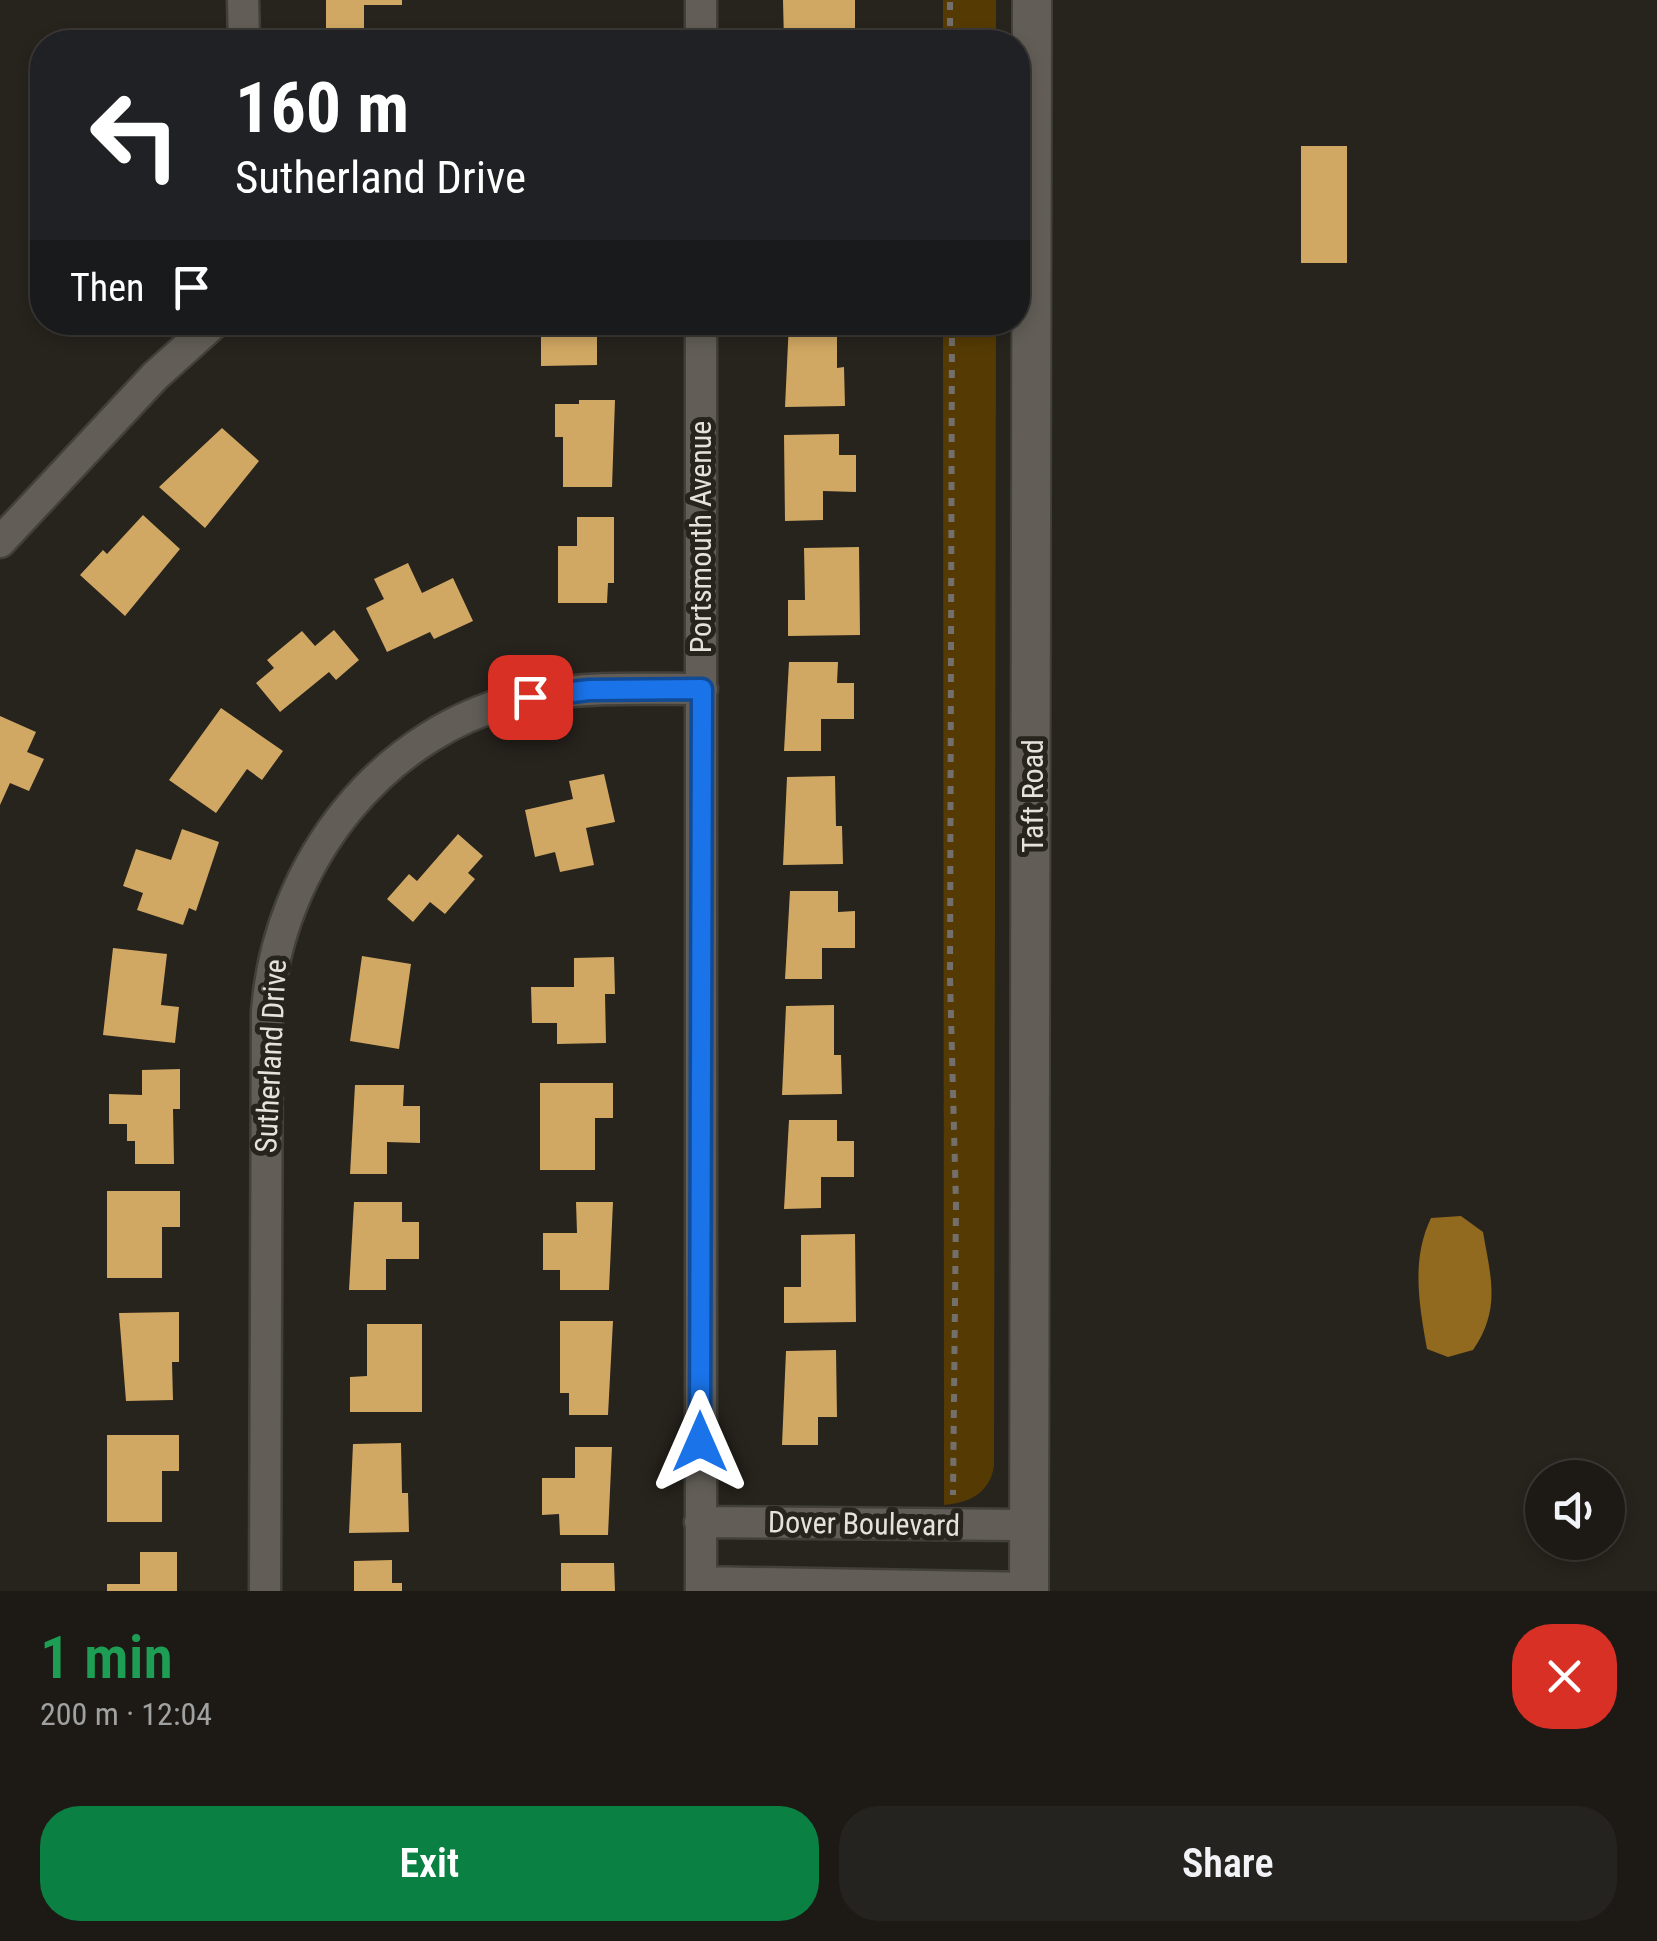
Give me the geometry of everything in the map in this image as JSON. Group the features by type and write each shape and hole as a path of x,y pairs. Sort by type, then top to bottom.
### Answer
{"street":[{"path":"244,0 244,30"},
{"path":"701,0 701,30"},
{"name":"Taft Road","path":"1029,1590 1032,0"},
{"path":"0,542 155,376 201,335"},
{"name":"Portsmouth Avenue","path":"701,335 702,1587"},
{"name":"Sutherland Drive","path":"265,1591 267,1011 280,930 305,869 337,822 372,784 426,742 478,715 557,692 702,689"},
{"name":"Dover Boulevard","path":"700,1522 1028,1525"},
{"name":"Dover Boulevard","path":"702,1587 1029,1590"}],"path":[{"path":"950,0 950,30"},
{"path":"952,335 950,978 956,1204 952,1503"}],"shaded area":[{"path":"943,0 996,0 996,30 943,30"},
{"path":"943,335 996,335 994,1466 988,1483 977,1495 944,1505"},
{"path":"1461,1216 1483,1232 1491,1307 1473,1350 1448,1357 1427,1349 1419,1299 1419,1266 1431,1218"}],"building":[{"path":"326,0 402,0 402,5 364,5 364,30 326,30"},
{"path":"783,0 855,0 855,30 784,30"},
{"path":"1301,146 1347,146 1347,263 1301,263"},
{"path":"541,335 597,335 597,365 541,366"},
{"path":"788,335 837,335 837,368 844,367 845,406 785,407"},
{"path":"579,400 615,400 612,487 563,487 563,437 555,437 555,404 579,404"},
{"path":"222,428 259,461 205,528 159,487"},
{"path":"839,434 839,455 856,455 856,492 823,491 823,520 785,521 784,435"},
{"path":"143,515 180,549 125,616 80,575 103,550 107,554"},
{"path":"577,517 614,517 614,583 608,583 607,603 558,603 558,546 577,546"},
{"path":"859,547 860,635 788,636 788,600 805,600 804,548"},
{"path":"408,563 422,593 453,578 473,621 434,639 430,632 387,652 366,608 384,599 374,579"},
{"path":"334,630 359,660 336,680 329,672 280,712 256,683 274,668 267,660 302,631 315,646"},
{"path":"789,662 838,662 837,683 854,683 854,719 821,719 821,751 784,751"},
{"path":"221,708 283,751 262,780 247,769 216,813 169,780"},
{"path":"0,716 36,732 27,752 44,759 29,791 10,783 0,805"},
{"path":"604,774 615,822 586,828 594,865 560,872 555,852 535,857 525,810 573,799 569,781"},
{"path":"835,776 836,826 842,826 843,864 783,865 787,777"},
{"path":"182,829 219,842 196,911 189,908 183,925 137,910 143,893 123,886 136,849 171,860"},
{"path":"458,834 483,856 468,873 475,879 445,914 430,902 413,922 387,899 409,874 417,881"},
{"path":"790,891 838,891 838,912 855,911 855,948 822,948 822,979 785,979"},
{"path":"113,948 167,954 161,1005 179,1007 175,1043 103,1035"},
{"path":"362,956 411,964 399,1049 350,1041"},
{"path":"614,957 615,994 605,994 606,1043 557,1044 557,1023 532,1023 531,987 574,987 574,958"},
{"path":"834,1005 834,1055 841,1055 842,1094 782,1095 786,1006"},
{"path":"180,1069 180,1109 173,1109 174,1164 135,1164 135,1141 127,1141 127,1124 109,1124 109,1094 142,1095 142,1070"},
{"path":"540,1083 613,1083 613,1118 595,1118 595,1170 540,1170"},
{"path":"355,1085 404,1085 403,1106 420,1106 420,1143 387,1142 387,1174 350,1174"},
{"path":"789,1120 837,1120 837,1141 854,1141 854,1177 821,1177 821,1208 784,1209"},
{"path":"107,1191 180,1191 180,1227 162,1227 162,1278 107,1278"},
{"path":"354,1202 402,1202 402,1222 419,1222 419,1259 386,1259 386,1290 349,1290"},
{"path":"576,1202 613,1202 609,1290 560,1290 560,1270 543,1270 543,1233 577,1233"},
{"path":"855,1234 856,1322 784,1323 784,1287 801,1287 801,1235"},
{"path":"179,1312 179,1362 172,1362 173,1400 126,1401 119,1313"},
{"path":"560,1321 613,1321 608,1415 569,1415 569,1393 560,1393"},
{"path":"367,1324 422,1324 422,1412 350,1412 350,1377 367,1376"},
{"path":"836,1350 837,1417 818,1417 818,1445 782,1445 786,1351"},
{"path":"107,1435 179,1435 179,1471 162,1471 162,1522 107,1522"},
{"path":"401,1443 402,1493 408,1493 409,1532 349,1533 353,1444"},
{"path":"575,1447 612,1447 608,1535 560,1535 559,1514 542,1515 542,1478 575,1478"},
{"path":"140,1552 177,1552 177,1591 107,1591 107,1584 140,1584"},
{"path":"392,1560 392,1583 402,1583 402,1591 354,1591 354,1561"},
{"path":"561,1563 614,1563 615,1591 561,1591"}],"route":[{"path":"530,697 589,690 702,689 700,1442"}]}
